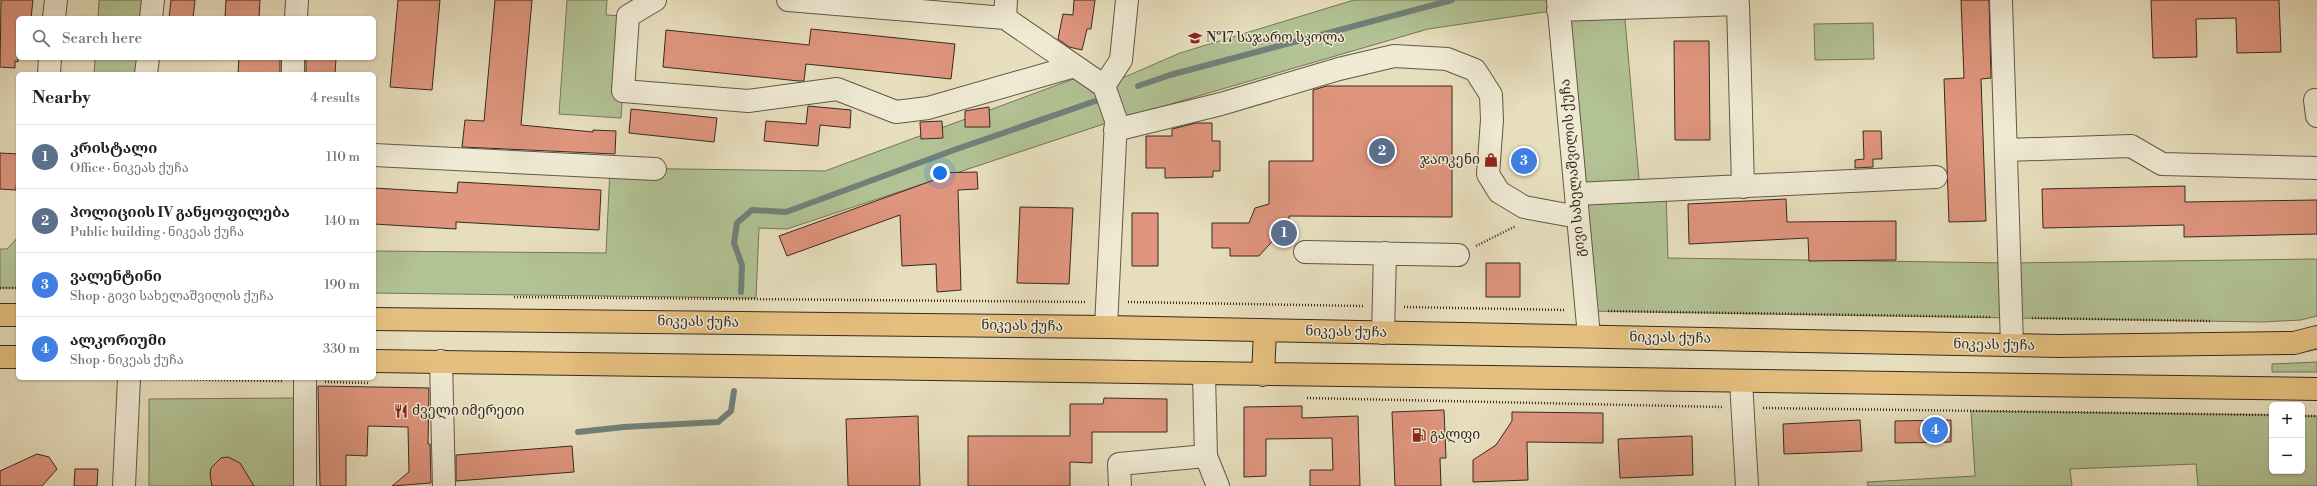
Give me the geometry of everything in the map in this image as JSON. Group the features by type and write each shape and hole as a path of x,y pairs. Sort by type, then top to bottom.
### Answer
{"main road":[{"path":"0,315 16,315"},
{"name":"ნიკეას ქუჩა","path":"376,319 1106,327 2012,345 2294,343 2317,337"},
{"path":"1263,375 1265,330"},
{"path":"0,357 16,358"},
{"path":"376,361 1204,375 2317,389"}],"street":[{"path":"54,16 56,0"},
{"path":"151,16 153,0"},
{"path":"296,0 296,16"},
{"path":"655,0 628,16 623,91 748,101 837,89 896,112 928,108 1075,66"},
{"path":"788,0 1006,9 1075,66 1104,86 1116,120 1106,327"},
{"path":"1104,86 1121,60 1127,0"},
{"path":"2001,0 2012,345"},
{"path":"1558,5 1738,4 1743,187"},
{"name":"გივი სახელაშვილის ქუჩა","path":"1558,5 1589,336"},
{"path":"1115,130 1222,104 1339,69 1394,56 1447,59 1475,70 1491,95 1492,120 1488,174 1499,192 1524,207 1578,217"},
{"path":"49,72 50,60"},
{"path":"146,72 148,60"},
{"path":"293,72 294,60"},
{"path":"2006,150 2131,146 2162,164 2317,168"},
{"path":"376,155 655,169"},
{"path":"1576,194 1936,177"},
{"path":"1305,252 1458,255"},
{"path":"1383,333 1385,253"},
{"path":"441,361 444,486"},
{"path":"1204,375 1206,456 1218,486"},
{"path":"124,486 129,380"},
{"path":"304,486 305,380"},
{"path":"1741,381 1744,407 1747,486"},
{"path":"1120,486 1119,464 1206,456"}],"path":[{"path":"1458,255 1549,211"},
{"path":"0,288 16,288"},
{"path":"509,297 1162,302"},
{"path":"1643,312 2215,321"},
{"path":"1301,398 1744,407 2269,415"},
{"path":"2305,416 2317,416"}],"green space":[{"path":"99,0 153,0 151,16 98,16"},
{"path":"567,0 607,0 606,15 628,16 621,118 559,114"},
{"path":"1354,0 1651,0 1624,8 1640,191 1666,190 1668,258 2009,263 2317,259 2317,316 2301,320 2262,322 1587,311 1558,10 1428,29 1116,120 787,229 759,228 756,298 376,293 376,251 606,253 610,168 825,171 1087,74 1104,86 1180,53"},
{"path":"1873,23 1874,59 1815,60 1814,24"},
{"path":"95,60 148,60 146,72 94,72"},
{"path":"16,239 16,288 0,288 0,249 7,249"},
{"path":"2317,362 2317,372 2272,372 2272,364"},
{"path":"297,398 297,486 149,486 149,399"},
{"path":"1971,411 2269,415 2269,474 2305,474 2305,416 2317,416 2317,486 2198,486 2196,464 2070,469 2072,486 1868,486 1867,482 1975,476"}],"building":[{"path":"1,0 33,0 31,16 16,16 16,60 18,60 18,62 15,61 15,68 0,67"},
{"path":"171,0 195,0 193,16 169,16"},
{"path":"226,0 260,0 259,16 225,16"},
{"path":"398,0 440,0 432,90 390,87"},
{"path":"495,0 532,0 521,125 593,132 593,130 616,131 615,154 462,147 465,120 484,121"},
{"path":"1074,0 1095,0 1091,29 1087,29 1082,50 1069,47 1058,39 1063,14 1073,15"},
{"path":"1961,0 1989,0 1991,78 1981,79 1986,221 1949,222 1944,79 1964,78"},
{"path":"2151,0 2279,0 2281,52 2237,53 2236,18 2196,19 2197,57 2153,58"},
{"path":"811,29 955,44 951,79 806,64 804,81 663,67 666,30 809,45"},
{"path":"1674,41 1709,41 1710,140 1675,140"},
{"path":"239,60 280,60 280,72 238,72"},
{"path":"306,60 336,60 335,72 306,72"},
{"path":"1327,86 1452,86 1452,217 1289,216 1289,235 1278,235 1259,256 1230,256 1230,248 1212,248 1212,223 1249,223 1255,208 1269,204 1269,161 1313,161 1313,90"},
{"path":"808,106 851,110 850,128 820,125 818,146 764,141 766,121 806,124"},
{"path":"989,107 990,127 965,127 965,111"},
{"path":"631,109 717,118 714,142 629,133"},
{"path":"942,121 943,138 921,139 920,122"},
{"path":"1196,123 1212,123 1212,141 1220,141 1220,171 1213,171 1213,177 1165,178 1165,168 1146,168 1146,136 1172,136 1172,129"},
{"path":"1863,131 1881,131 1882,159 1873,159 1873,167 1855,168 1855,160 1864,159"},
{"path":"0,153 16,154 16,190 0,189"},
{"path":"977,172 978,189 958,190 961,290 937,292 936,264 902,266 900,215 787,256 779,236 934,180 933,173"},
{"path":"458,182 601,190 599,230 456,222 456,229 376,224 376,188 457,193"},
{"path":"2185,186 2185,202 2317,200 2317,234 2184,237 2184,225 2043,228 2042,189"},
{"path":"1786,199 1787,222 1896,221 1896,260 1809,261 1808,238 1689,244 1688,204"},
{"path":"1020,207 1073,208 1069,284 1017,283"},
{"path":"1132,213 1158,213 1158,266 1132,266"},
{"path":"1486,263 1520,263 1520,297 1486,297"},
{"path":"318,386 429,388 428,444 430,444 431,483 392,486 409,472 408,427 368,426 367,456 346,455 346,486 320,486"},
{"path":"1104,398 1167,399 1167,432 1092,432 1092,463 1070,462 1070,486 968,486 968,436 1070,436 1070,404 1103,404"},
{"path":"1302,406 1302,418 1358,416 1360,486 1310,486 1310,470 1333,470 1332,438 1266,439 1266,476 1244,477 1244,407"},
{"name":"გალფი","path":"1444,410 1446,458 1440,458 1441,486 1395,486 1392,412"},
{"path":"1512,412 1603,413 1603,443 1527,442 1528,480 1473,482 1473,460 1496,445 1512,421"},
{"path":"918,416 920,486 848,486 846,419"},
{"path":"1860,420 1862,451 1784,454 1783,424"},
{"path":"1951,420 1951,442 1895,443 1895,421"},
{"path":"1692,436 1693,475 1620,478 1618,439"},
{"path":"572,446 574,472 456,481 456,455"},
{"path":"37,454 49,457 57,469 42,486 0,486 0,471"},
{"path":"228,457 240,463 254,486 212,486 210,474 211,468 221,458"},
{"path":"75,469 98,469 97,486 74,486"}],"waterway":[{"path":"1138,86 1170,75 1452,0"},
{"path":"741,292 742,265 734,243 737,223 752,210 786,212 954,150 1104,98"},
{"path":"578,432 624,427 718,422 731,411 734,391"}],"place":[{"name":"№17 საჯარო სკოლა","path":"1195,38"},
{"name":"პოლიციის IV განყოფილება","path":"1382,151"},
{"name":"ჯაოკენი","path":"1491,160"},
{"name":"ვალენტინი","path":"1524,161"},
{"name":"კრისტალი","path":"1284,233"},
{"name":"ძველი იმერეთი","path":"401,411"},
{"name":"ალკორიუმი","path":"1935,430"},
{"name":"გალფი","path":"1419,435"}]}
